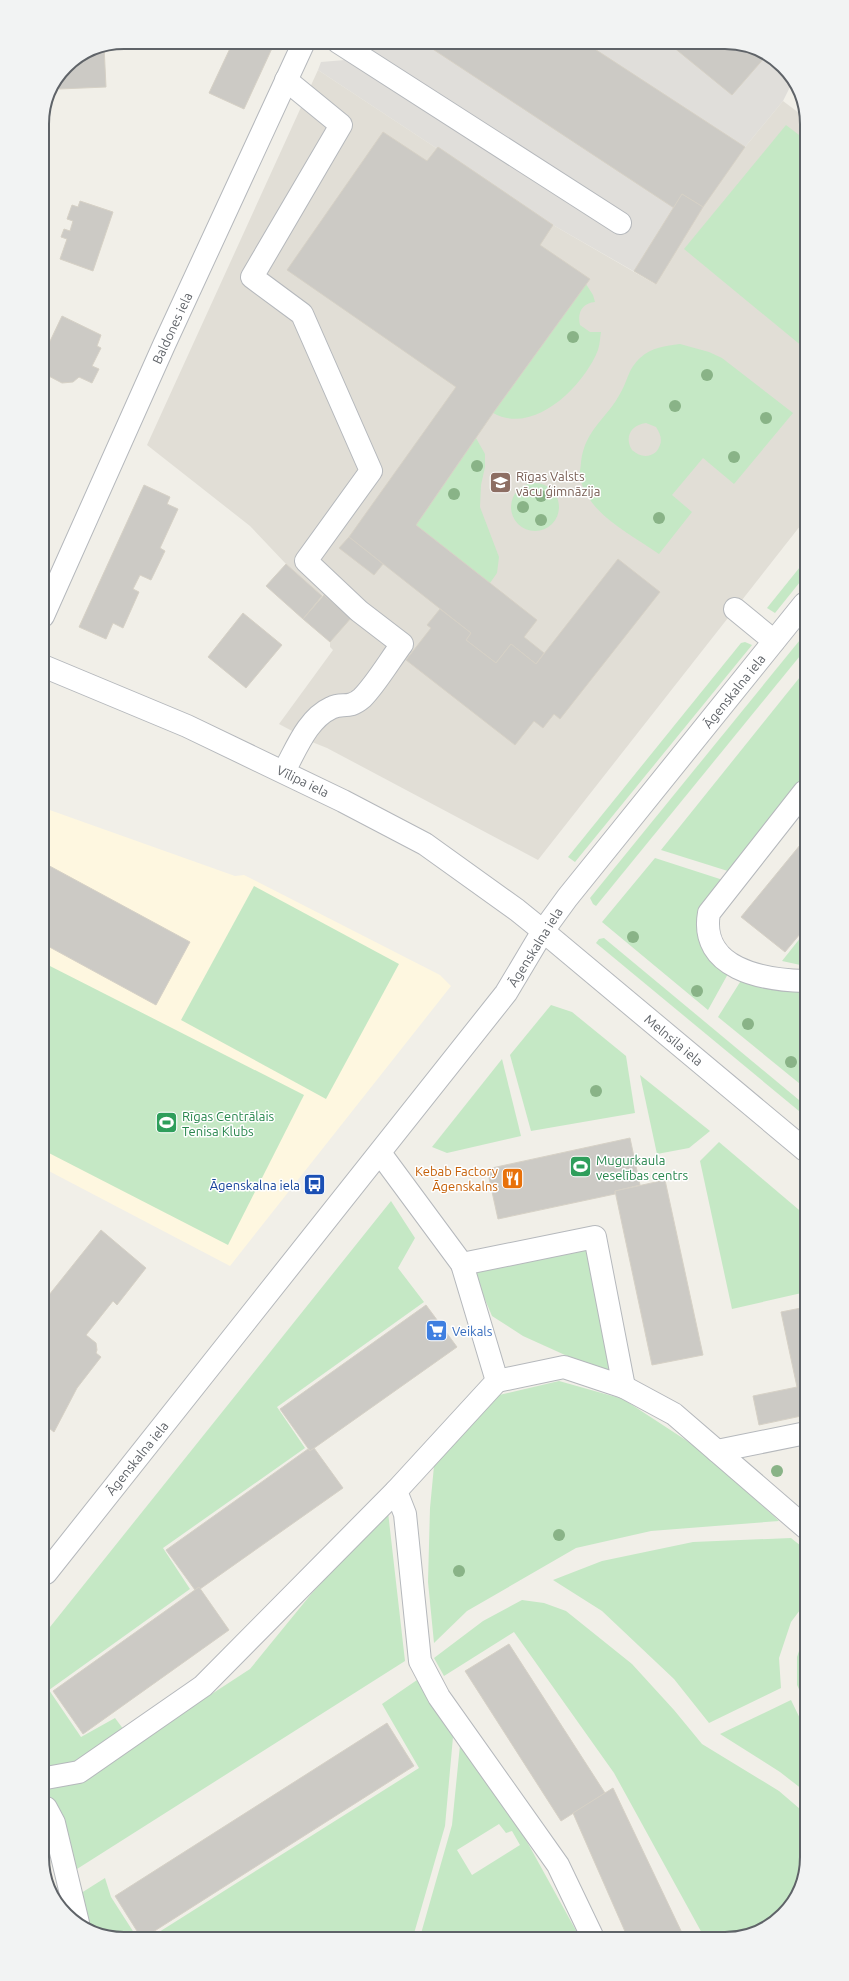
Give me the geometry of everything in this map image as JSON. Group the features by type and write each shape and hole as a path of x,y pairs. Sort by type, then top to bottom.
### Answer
{"street":[{"name":"Baldones iela","path":"49,603 164,345 301,49"},
{"path":"349,49 620,223"},
{"path":"284,771 310,725 320,714 332,707 351,706 362,697 402,644 359,610 306,561 371,471 302,314 252,278 341,125 286,80"},
{"path":"735,609 774,640"},
{"name":"Āgenskalna iela","path":"49,1569 506,993 543,931 572,891 800,609"},
{"name":"Vīlipa iela","path":"49,668 187,726 284,771 425,844 517,910 543,931"},
{"path":"800,797 709,913 707,925 710,938 720,955 738,970 766,978 800,981"},
{"name":"Melnsila iela","path":"543,931 800,1146"},
{"path":"380,1153 462,1264 497,1381"},
{"path":"462,1264 595,1237 624,1387"},
{"path":"49,1777 79,1772 204,1686 396,1491 497,1381 564,1367 624,1387 674,1414 800,1523"},
{"path":"717,1451 800,1434"},
{"path":"396,1491 405,1514 420,1661 439,1697 558,1865 590,1932"},
{"path":"49,1814 54,1823 76,1914"}],"shaded area":[{"path":"351,49 730,49 740,50 762,59 778,71 790,87 783,101 745,147 703,207 656,284 553,225 318,70 321,62 345,60"},
{"name":"Rīgas Valsts vācu ģimnāzija","path":"318,70 553,225 655,284 703,207 745,147 783,101 799,113 800,526 538,860 327,748 312,742 318,730 294,732 279,724 333,650 330,647 330,642 350,618 324,595 322,596 286,564 250,526 147,445"},
{"path":"49,810 235,876 244,875 440,975 451,986 230,1266 49,1171"}],"green space":[{"path":"786,125 800,136 800,345 684,249"},
{"path":"586,284 593,295 595,302 587,304 582,309 579,316 580,325 590,332 601,332 598,350 591,364 581,378 556,404 541,413 525,418 509,418 493,413"},
{"path":"680,344 709,352 722,358 793,413 734,484 703,458 672,495 692,512 659,554 624,531 601,513 585,490 580,477 581,462 583,451 592,432 615,401 624,387 633,367 640,358 649,351","holes":["646,423 656,427 660,433 661,440 660,446 656,452 644,456 632,450 629,436 630,432 636,426"]},
{"path":"476,438 485,454 485,467 481,485 480,507 499,557 497,573 490,583 416,525"},
{"path":"535,483 544,485 552,490 557,498 559,507 557,516 552,524 544,529 535,531 526,529 518,524 513,516 511,507 513,498 518,490 526,485"},
{"path":"800,567 800,582 775,613 767,608"},
{"path":"800,640 800,656 596,906 590,898"},
{"path":"745,642 752,645 575,862 568,857 741,643"},
{"path":"800,677 800,785 731,872 661,850"},
{"path":"655,858 723,880 702,906 729,972 708,1010 602,922"},
{"path":"254,886 399,964 326,1099 181,1020"},
{"path":"604,938 800,1101 800,1112 596,943 599,939"},
{"path":"800,938 800,965 782,961"},
{"name":"Rīgas Centrālais Tenisa Klubs","path":"49,966 304,1095 228,1245 49,1153"},
{"path":"742,979 800,987 800,1084 718,1017"},
{"path":"551,1005 572,1012 626,1056 635,1113 531,1131 510,1055"},
{"path":"502,1059 521,1136 447,1153 432,1147"},
{"path":"640,1075 710,1131 689,1148 657,1154"},
{"path":"719,1142 800,1211 800,1293 732,1309 700,1161"},
{"path":"391,1201 415,1238 398,1268 424,1302 277,1407 305,1448 163,1548 190,1589 49,1690 49,1628"},
{"path":"593,1244 618,1379 523,1336 492,1316 472,1269"},
{"path":"559,1381 623,1399 704,1452 779,1521 651,1531 576,1548 467,1611 434,1643 428,1582 430,1508 434,1466 499,1395"},
{"path":"388,1512 405,1661 77,1869 63,1821 49,1800 49,1787 83,1778 250,1669 312,1593"},
{"path":"791,1538 800,1545 800,1610 791,1622 779,1658 781,1688 709,1723 674,1679 602,1611 553,1580 602,1561 693,1542"},
{"path":"522,1600 544,1603 566,1611 632,1664 674,1710 702,1744 779,1791 800,1809 800,1857 796,1881 787,1899 778,1910 762,1922 740,1931 701,1932 614,1773 514,1632 444,1676 434,1658 483,1621"},
{"path":"800,1648 800,1691 797,1685 797,1657"},
{"path":"417,1680 453,1737 445,1826 414,1932 159,1932 419,1768 382,1704"},
{"path":"49,1690 81,1737 115,1718 127,1734 74,1767 49,1770"},
{"path":"791,1700 800,1719 800,1788 780,1772 720,1734"},
{"path":"460,1745 520,1829 577,1932 421,1932 452,1825","holes":["499,1824 506,1833 512,1831 520,1845 472,1875 457,1850"]},
{"path":"105,1878 111,1897 134,1932 109,1931 87,1922 85,1921 78,1895"}],"building":[{"path":"230,49 272,49 244,109 209,93"},
{"path":"433,49 595,49 745,147 703,207 682,194 674,208"},
{"path":"676,49 740,50 763,60 732,95"},
{"path":"104,52 106,87 59,89 65,78 78,65 91,57"},
{"path":"383,132 427,161 438,147 553,225 540,245 590,279 493,413 416,525 537,620 524,637 544,653 536,664 511,644 496,663 466,640 471,633 349,537 456,387 287,270"},
{"path":"682,194 703,207 656,284 634,271"},
{"path":"80,201 113,212 93,271 60,259 67,239 61,237 64,229 70,231 73,221 67,219 72,205 78,207"},
{"path":"62,316 101,335 97,346 101,348 92,366 99,369 92,383 79,377 73,382 62,383 49,376 49,343"},
{"path":"144,485 170,497 167,504 178,509 160,548 165,551 151,580 140,575 133,589 139,592 123,628 113,623 106,639 79,627"},
{"path":"349,537 383,564 374,575 339,548"},
{"path":"618,559 660,592 560,719 554,714 543,728 534,721 515,745 406,660 431,628 427,625 440,609 471,633 466,640 496,663 511,644 536,664"},
{"path":"286,564 322,596 303,619 266,586"},
{"path":"324,595 351,618 330,642 303,619"},
{"path":"243,613 282,645 246,688 208,657"},
{"path":"800,845 800,934 785,952 741,917"},
{"path":"49,866 190,942 156,1005 49,947"},
{"path":"630,1138 640,1185 615,1191 615,1194 498,1219 487,1169"},
{"path":"665,1180 703,1355 652,1365 615,1191"},
{"path":"101,1230 146,1268 117,1305 113,1301 86,1335 96,1343 96,1353 101,1357 77,1388 54,1432 49,1428 49,1295"},
{"path":"426,1305 457,1347 310,1451 280,1409"},
{"path":"800,1308 800,1416 759,1425 753,1396 797,1387 781,1312"},
{"path":"314,1448 343,1488 200,1589 199,1587 195,1590 166,1550 308,1449 310,1451"},
{"path":"199,1587 229,1630 83,1734 53,1691"},
{"path":"509,1644 605,1793 561,1821 465,1671"},
{"path":"387,1723 414,1766 153,1932 138,1932 115,1896"},
{"path":"613,1788 682,1932 625,1932 573,1813"}],"place":[{"name":"Rīgas Valsts vācu ģimnāzija","path":"500,483"},
{"name":"Rīgas Centrālais Tenisa Klubs","path":"167,1123"},
{"name":"Mugurkaula veselības centrs","path":"581,1167"},
{"name":"Kebab Factory Āgenskalns","path":"513,1178"},
{"name":"Āgenskalna iela","path":"315,1185"},
{"name":"Veikals","path":"436,1331"}]}
